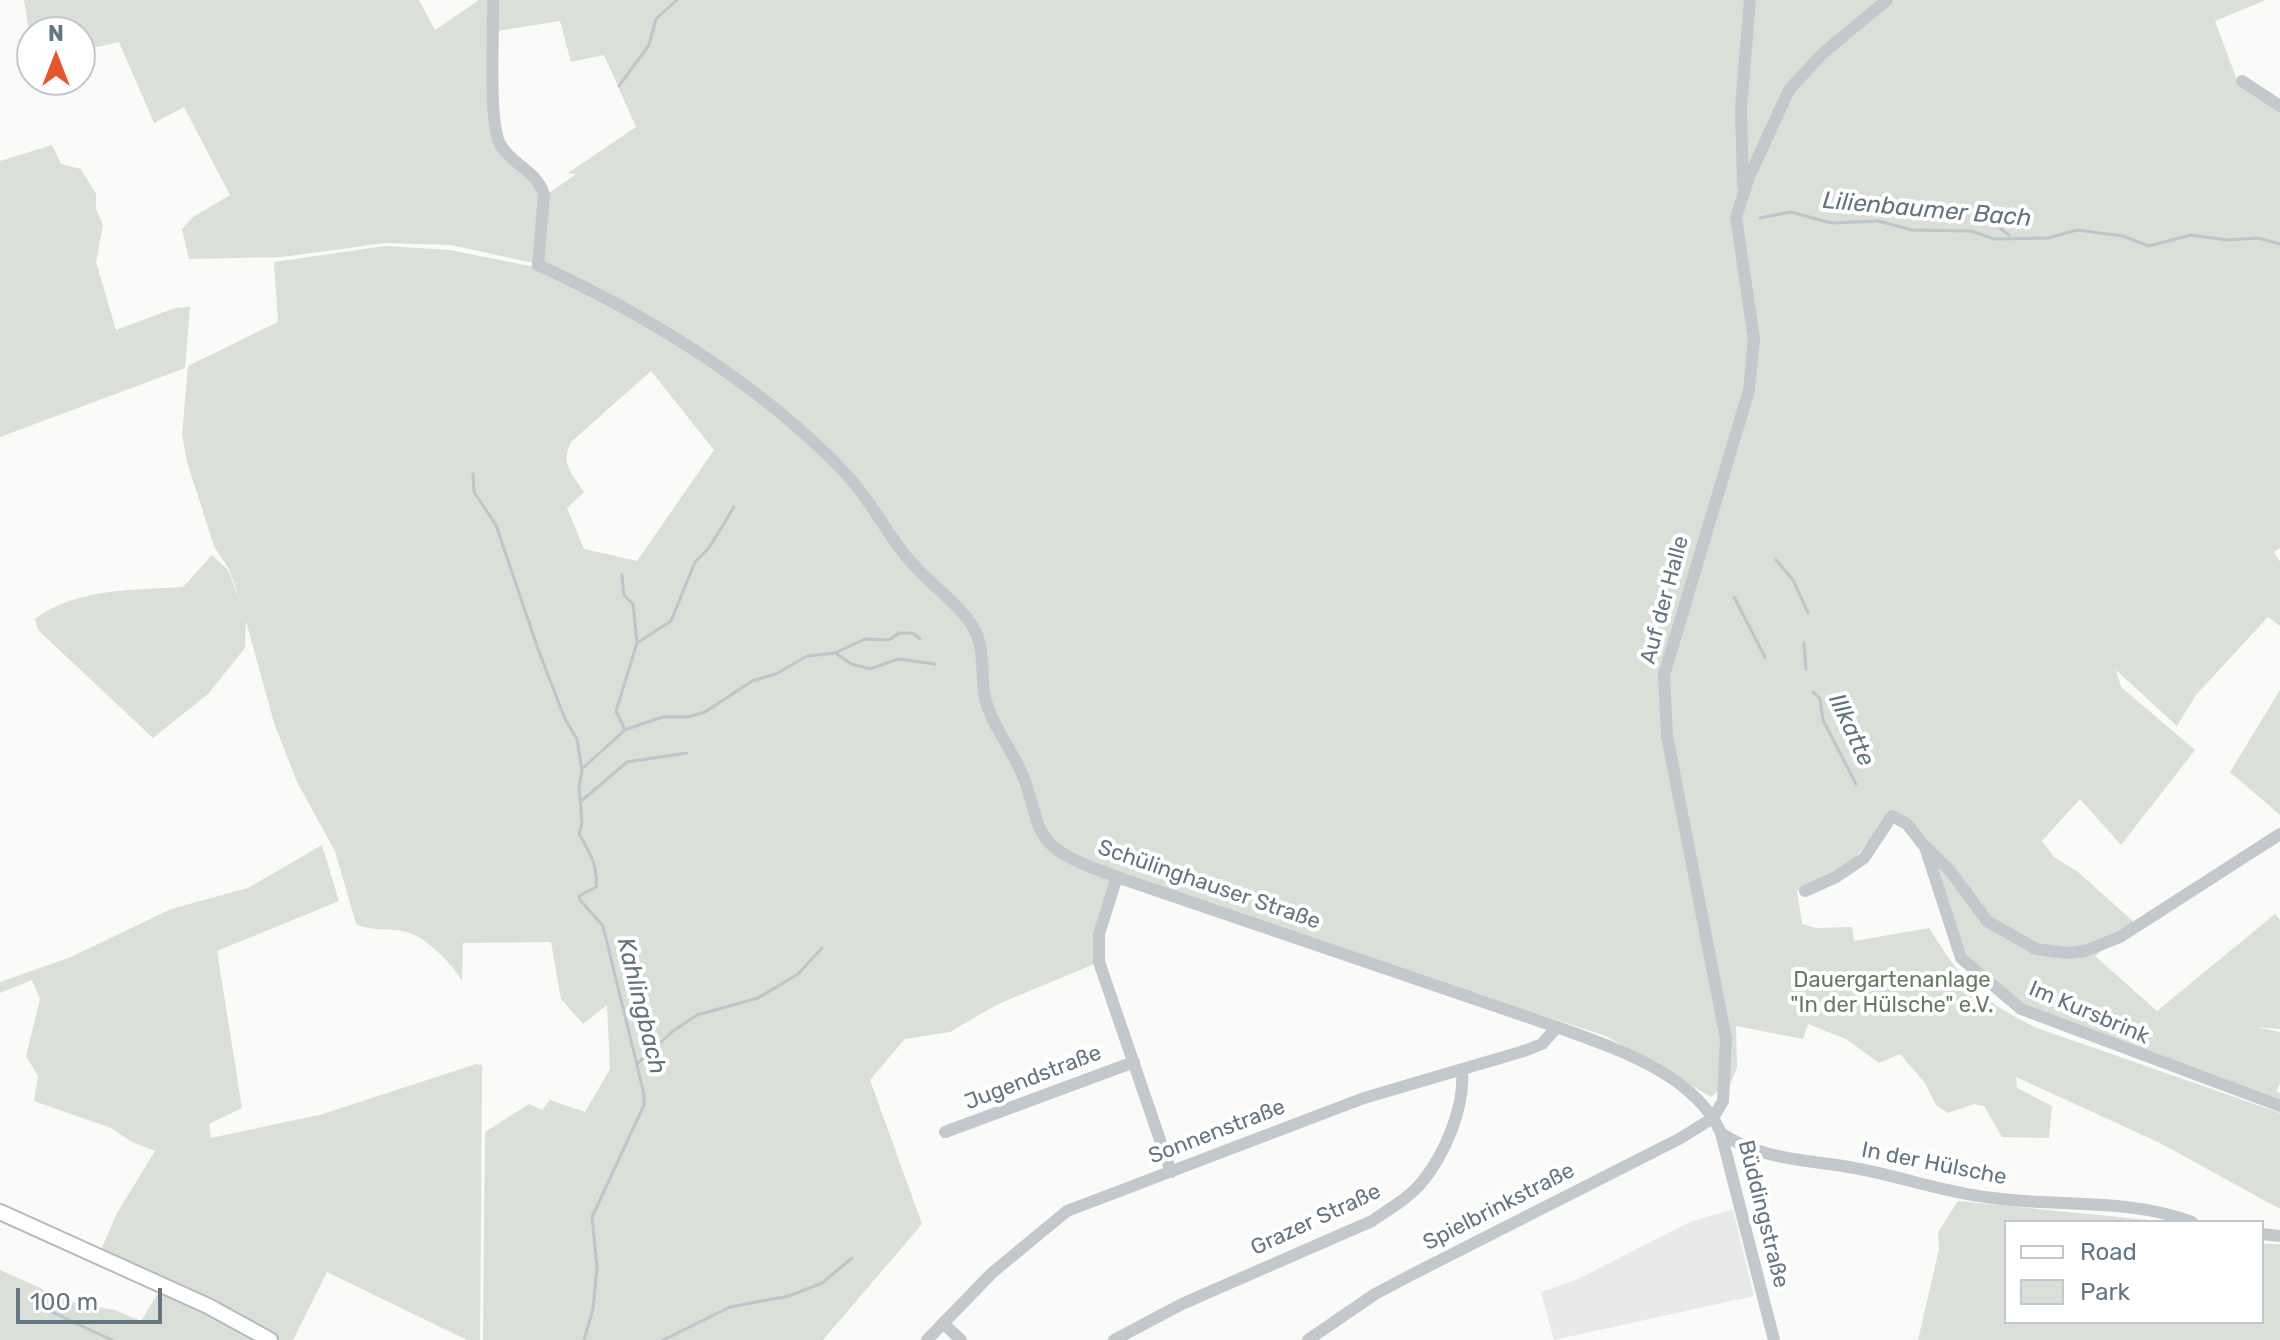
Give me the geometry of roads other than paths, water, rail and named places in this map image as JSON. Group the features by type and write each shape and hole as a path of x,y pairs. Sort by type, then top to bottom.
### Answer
{"main road":[{"path":"0,1212 208,1306 270,1340"}],"street":[{"name":"Schülinghauser Straße","path":"493,0 495,128 503,149 537,179 544,195 538,265 621,308 705,359 785,417 845,473 880,514 910,561 975,629 980,642 986,699 995,726 1022,772 1042,834 1064,855 1117,877 1615,1048 1668,1077 1702,1103"},
{"name":"Auf der Halle","path":"1744,189 1741,107 1750,0"},
{"name":"Auf der Halle","path":"1713,1118 1723,1101 1726,1061 1723,1014 1703,931 1663,703 1664,675 1749,390 1754,339 1736,217 1744,189 1789,90 1822,54 1887,0"},
{"path":"2242,81 2280,106"},
{"path":"1805,891 1836,877 1864,858 1892,816 1907,824 1924,844"},
{"name":"Im Kursbrink","path":"1924,844 1951,872 1987,921 2036,949 2068,953 2085,951 2120,937 2280,834"},
{"name":"Im Kursbrink","path":"1924,844 1961,958 2021,1009 2280,1106"},
{"name":"Jugendstraße","path":"1117,877 1097,947 1171,1172"},
{"name":"Sonnenstraße","path":"927,1340 992,1273 1045,1226 1067,1211 1364,1098 1462,1071 1542,1044 1557,1027"},
{"name":"Jugendstraße","path":"945,1132 1134,1062"},
{"name":"Grazer Straße","path":"1114,1340 1182,1304 1372,1221 1401,1202 1422,1182 1450,1133 1463,1083 1462,1071"},
{"name":"Büddingstraße","path":"1702,1103 1721,1133 1774,1340"},
{"name":"Spielbrinkstraße","path":"1308,1340 1375,1294 1679,1139 1713,1118"},
{"name":"In der Hülsche","path":"1721,1133 1739,1146 1790,1159 1903,1177 1991,1198 2161,1212 2186,1220"},
{"path":"944,1324 961,1340"}],"waterway":[{"path":"619,86 649,45 656,19 677,0"},
{"path":"1962,205 1975,209 2009,235"},
{"name":"Lilienbaumer Bach","path":"1760,218 1791,212 1831,223 1878,221 1912,230 1971,231 1995,239 2048,238 2077,230 2123,236 2149,246 2191,235 2227,240 2258,238 2280,244"},
{"name":"Kahlingbach","path":"473,474 474,492 496,525 538,649 565,719 577,739 582,771 579,786 582,823 579,834 596,872 596,887 579,896 603,926 644,1094 644,1105 592,1217 597,1267 593,1309 584,1340"},
{"path":"583,768 625,730 616,711 637,643 671,621 695,562 709,548 734,507"},
{"path":"1776,560 1793,580 1808,613"},
{"path":"622,575 624,595 633,604 637,643"},
{"path":"1734,597 1765,657"},
{"path":"627,729 663,717 687,717 705,712 752,681 776,674 807,656 835,653 865,639 889,640 899,633 913,633 920,639"},
{"path":"1804,643 1806,669"},
{"path":"837,654 851,664 870,669 898,659 935,664"},
{"name":"Illkatte","path":"1813,692 1820,699 1823,720 1856,784"},
{"path":"580,802 627,762 687,753"},
{"path":"638,1063 673,1031 697,1015 758,998 798,974 822,948"},
{"path":"663,1340 730,1307 789,1296 822,1283 852,1258"},
{"path":"41,1307 112,1340"}],"park label":[{"name":"Dauergartenanlage \"In der Hülsche\" e.V.","path":"1892,994"}]}
